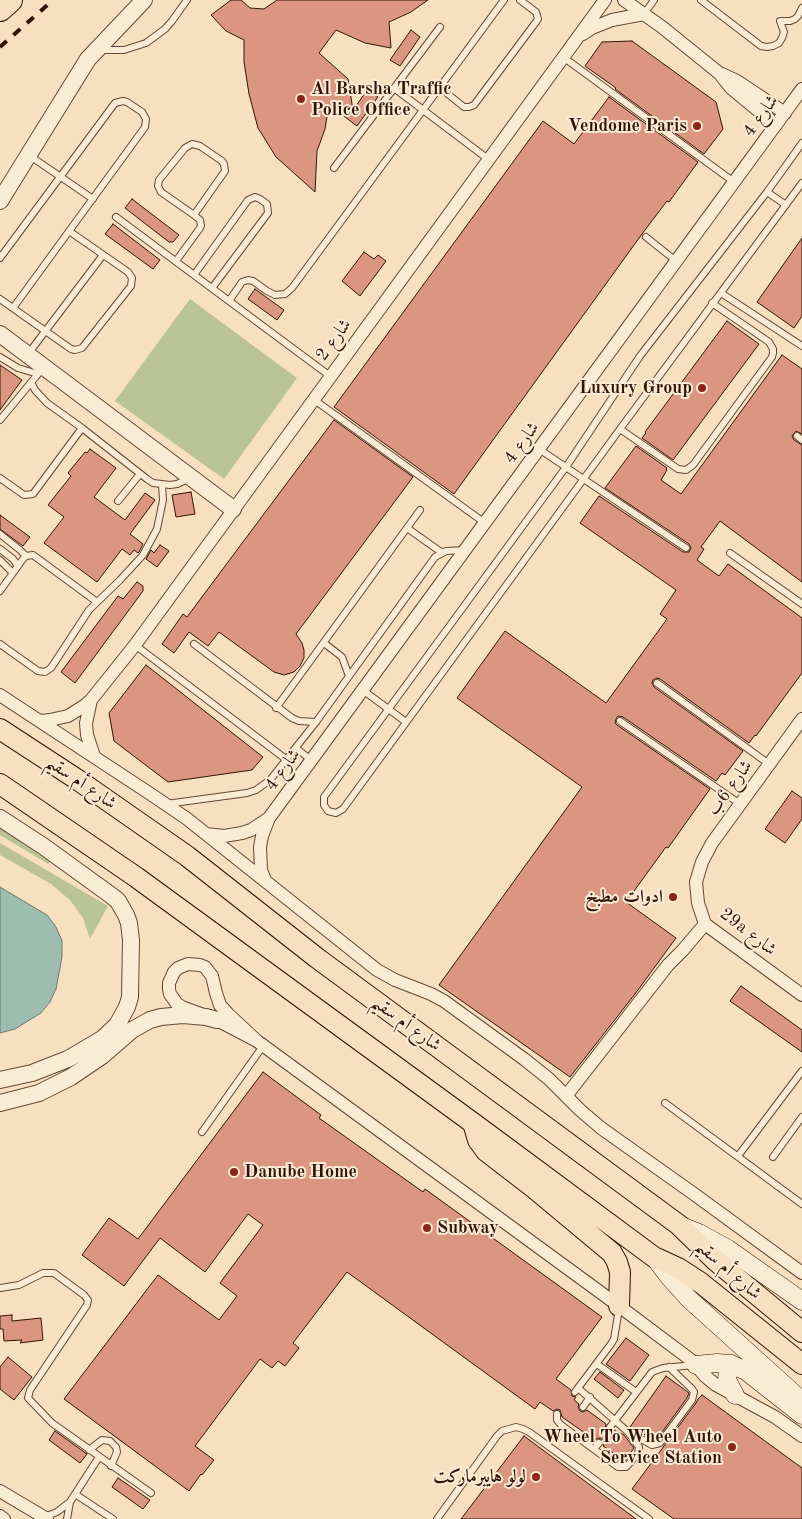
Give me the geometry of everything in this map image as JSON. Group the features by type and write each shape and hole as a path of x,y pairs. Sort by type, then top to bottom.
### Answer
{"highway":[{"path":"0,9 10,0"}],"main road":[{"name":"شارع أم سقيم","path":"0,729 78,780 187,856 316,958 679,1225 703,1250 802,1332"},
{"name":"شارع أم سقيم","path":"0,784 136,877 473,1122 654,1257 684,1272 712,1291 802,1364"},
{"path":"473,1122 478,1140 486,1151 612,1253 620,1272 619,1306"},
{"path":"679,1225 728,1249 802,1301"},
{"path":"654,1257 688,1298 802,1401"},
{"path":"696,1365 731,1364 746,1372 802,1416"},
{"path":"731,1364 728,1369 727,1380 735,1396"}],"street":[{"path":"0,201 81,69 96,50 144,0"},
{"name":"شارع 2","path":"40,721 68,716 84,706 91,700 135,645 605,0"},
{"path":"624,0 719,73 731,88 776,125"},
{"path":"574,41 592,28 602,24 623,17 644,14"},
{"path":"719,73 737,81 785,113"},
{"name":"شارع 4","path":"264,880 261,870 260,847 269,818 364,691 802,89"},
{"path":"0,334 28,354 41,370 233,509"},
{"path":"0,695 165,804 206,834 377,970 395,980 444,1001 549,1078 601,1128 802,1273"},
{"name":"شارع 2","path":"91,700 86,723 87,735 94,756"},
{"name":"شارع 6ب","path":"696,882 709,847 802,719"},
{"path":"0,818 77,870 118,901 126,916 130,931 131,986 130,997 123,1016 117,1025 102,1039 68,1059 32,1073 0,1080"},
{"name":"شارع 4","path":"206,834 224,836 242,833 251,830 269,818"},
{"name":"29a شارع","path":"696,882 696,893 705,924 799,991"},
{"path":"566,1096 668,965 705,924"},
{"path":"260,1043 217,1020 182,1007 173,999 170,994 169,983 178,968 194,964 200,965 209,971 214,981 220,1004 228,1014 260,1043 619,1306 696,1365 712,1382 775,1417 802,1436"},
{"path":"0,1103 38,1092 71,1077 102,1056 132,1030 150,1020 161,1016 184,1015 217,1020"},
{"path":"0,1491 45,1518"},
{"path":"0,1516 4,1519"}],"lane":[{"path":"96,50 124,50 146,43 164,30 187,0"},
{"path":"229,301 242,282 248,280 253,281 271,294 280,295 289,292 504,0"},
{"path":"439,87 464,106 470,107 474,105 536,22 538,16 536,12 520,0"},
{"path":"644,14 654,0"},
{"path":"700,0 761,46 773,46 778,43 784,32 780,21 790,21 798,16 802,6 801,0"},
{"path":"334,168 440,27"},
{"path":"564,57 734,182"},
{"path":"394,88 488,159"},
{"path":"0,258 112,106 119,101 127,102 142,112 145,116 146,124 13,308"},
{"path":"801,187 712,303 343,809 336,813 328,811 324,805 324,797 566,467 640,356 767,192 802,143"},
{"path":"176,261 200,228 200,220 161,192 158,186 159,180 185,148 196,144 222,161 226,167 224,174 194,215"},
{"path":"29,155 93,199"},
{"path":"767,192 786,205"},
{"path":"194,274 248,200 255,197 267,204 268,213 212,288"},
{"path":"116,217 330,376"},
{"path":"0,299 71,349 82,348 131,286 132,282 130,275 69,231"},
{"path":"646,237 676,261"},
{"path":"28,354 103,255"},
{"path":"720,293 802,346"},
{"path":"620,429 678,469 689,469 699,457 772,357 773,353 769,342 712,303"},
{"path":"0,356 18,368 41,370"},
{"path":"0,420 41,370"},
{"path":"31,382 35,390 47,403 153,483 162,485 177,484 191,477"},
{"path":"313,399 485,524"},
{"path":"0,478 24,495 34,494 82,428"},
{"path":"539,449 686,548"},
{"path":"118,501 140,474"},
{"path":"0,644 38,671 48,670 60,656 83,619 97,602 143,555 157,529 161,515 162,485"},
{"path":"276,708 420,510"},
{"path":"407,528 441,552"},
{"path":"0,534 26,556"},
{"path":"0,549 13,559 18,566"},
{"path":"165,804 256,790 270,780 316,722 435,557 441,552 466,550"},
{"path":"730,553 802,604"},
{"path":"0,591 26,556 33,555 97,602"},
{"path":"0,560 13,573"},
{"path":"0,578 5,584"},
{"path":"324,643 342,657 349,676"},
{"path":"194,644 276,708 295,720 316,722"},
{"path":"135,645 287,760"},
{"path":"657,683 769,764"},
{"path":"364,691 406,722"},
{"path":"620,721 740,804"},
{"path":"296,748 312,760"},
{"path":"202,1132 260,1043"},
{"path":"738,1156 802,1071"},
{"path":"665,1103 802,1204"},
{"path":"773,1157 802,1117"},
{"path":"0,1288 19,1284 43,1273 54,1273 88,1300 87,1305 30,1390 28,1398 52,1423 151,1493"},
{"path":"557,1414 559,1423 569,1427 618,1467 626,1467 638,1454 640,1450 628,1432 590,1397 577,1390 614,1339 619,1306"},
{"path":"597,1364 636,1392"},
{"path":"610,1427 652,1372 669,1367 696,1365"},
{"path":"628,1432 652,1445 660,1443 692,1400 694,1392 692,1389 669,1367"},
{"path":"583,1407 590,1397"},
{"path":"436,1519 497,1436 502,1431 516,1427 529,1432 649,1519"},
{"path":"89,1450 102,1440 110,1441 116,1447 117,1452 111,1466"},
{"path":"594,1449 599,1443"},
{"path":"45,1518 70,1502 99,1457"},
{"path":"76,1494 113,1519"},
{"path":"68,1519 70,1502"}],"green space":[{"path":"190,299 297,378 224,479 115,401"},
{"path":"0,826 51,860 48,864 0,835"},
{"path":"0,843 108,906 90,939 83,918 70,900 51,884 0,855"}],"shaded area":[{"path":"0,887 47,915 56,927 62,941 62,957 56,989 50,1002 41,1013 15,1029 0,1033"}],"building":[{"name":"Al Barsha Traffic Police Office","path":"231,0 241,0 250,8 264,9 277,0 428,0 411,12 389,22 391,48 365,43 336,30 319,53 348,79 353,110 368,89 378,97 357,126 329,105 325,129 317,151 315,192 276,157 258,128 249,94 244,62 244,40 226,31 211,15"},
{"path":"411,30 420,37 400,66 390,60"},
{"path":"632,41 716,102 723,129 704,154 585,66 602,42"},
{"path":"609,97 698,162 669,202 667,201 642,234 454,494 334,407 543,121 574,144"},
{"path":"132,199 179,235 173,242 169,242 125,208"},
{"path":"113,224 160,260 153,269 105,234"},
{"path":"802,238 802,316 794,328 757,302"},
{"path":"364,252 374,259 378,255 386,261 360,296 342,281"},
{"path":"255,289 284,310 277,320 248,299"},
{"name":"Luxury Group","path":"727,321 759,344 673,460 642,438"},
{"path":"782,355 802,369 802,434 796,431 792,436 794,440 802,445 802,582 720,521 701,547 704,549 697,560 719,576 728,564 802,618 802,673 749,743 660,679 653,680 654,687 743,751 725,775 722,773 716,781 623,717 618,716 616,719 615,723 617,725 710,789 626,902 676,938 570,1077 439,985 582,787 457,698 505,631 606,703 667,619 660,614 676,590 580,523 599,496 683,552 689,552 691,548 689,544 605,488 636,446 667,468 661,480 681,494"},
{"path":"0,365 22,380 0,410"},
{"path":"334,420 413,477 296,634 304,650 304,658 300,666 294,672 284,675 274,672 219,632 208,646 189,632 174,653 162,644 183,614 187,617"},
{"path":"90,449 116,468 94,497 125,520 145,493 155,500 130,534 143,544 139,552 134,550 130,555 122,549 97,582 44,543 64,517 48,505 71,476 68,473 85,452 87,453"},
{"path":"191,492 195,514 176,517 172,495"},
{"path":"0,515 30,537 23,546 0,529"},
{"path":"160,545 169,551 157,567 146,559 151,550 154,553"},
{"path":"137,582 143,586 143,591 75,683 61,672 118,596 123,599"},
{"path":"146,665 263,757 252,770 168,782 114,741 109,713"},
{"path":"792,791 802,798 802,819 785,843 765,829"},
{"path":"741,986 802,1030 802,1052 730,1001"},
{"path":"263,1072 321,1115 319,1118 423,1192 425,1189 602,1317 556,1379 571,1390 572,1396 576,1397 574,1400 579,1404 580,1411 587,1410 606,1424 605,1428 607,1431 611,1432 614,1430 624,1435 634,1448 625,1461 603,1446 604,1442 602,1439 598,1438 595,1440 562,1417 560,1410 553,1411 540,1402 535,1409 347,1272 293,1343 299,1348 285,1366 278,1361 272,1368 260,1359 195,1446 214,1460 189,1491 64,1399 158,1275 219,1320 237,1296 220,1283 263,1225 248,1214 205,1272 160,1238 124,1286 82,1255 109,1218 138,1239"},
{"path":"12,1315 12,1321 41,1318 43,1340 20,1343 22,1340 4,1341 3,1329 0,1329 0,1316"},
{"path":"626,1338 649,1355 630,1381 606,1364"},
{"path":"8,1357 32,1377 14,1400 0,1389 0,1367"},
{"path":"600,1372 624,1390 618,1398 594,1379"},
{"path":"666,1376 689,1393 657,1439 653,1440 630,1427"},
{"name":"Wheel To Wheel Auto Service Station","path":"702,1395 802,1468 802,1519 674,1519 632,1489"},
{"path":"55,1431 87,1454 80,1463 49,1440"},
{"name":"لولو هايبرماركت","path":"524,1436 636,1519 461,1519"},
{"path":"118,1478 150,1500 143,1509 112,1487"}],"railway":[{"path":"0,47 53,0"}],"place":[{"name":"Al Barsha Traffic Police Office","path":"301,99"},
{"name":"Vendome Paris","path":"697,126"},
{"name":"Luxury Group","path":"702,388"},
{"name":"ادوات مطبخ","path":"673,897"},
{"name":"Danube Home","path":"234,1172"},
{"name":"Subway","path":"427,1228"},
{"name":"Wheel To Wheel Auto Service Station","path":"732,1447"},
{"name":"لولو هايبرماركت","path":"536,1477"}]}
